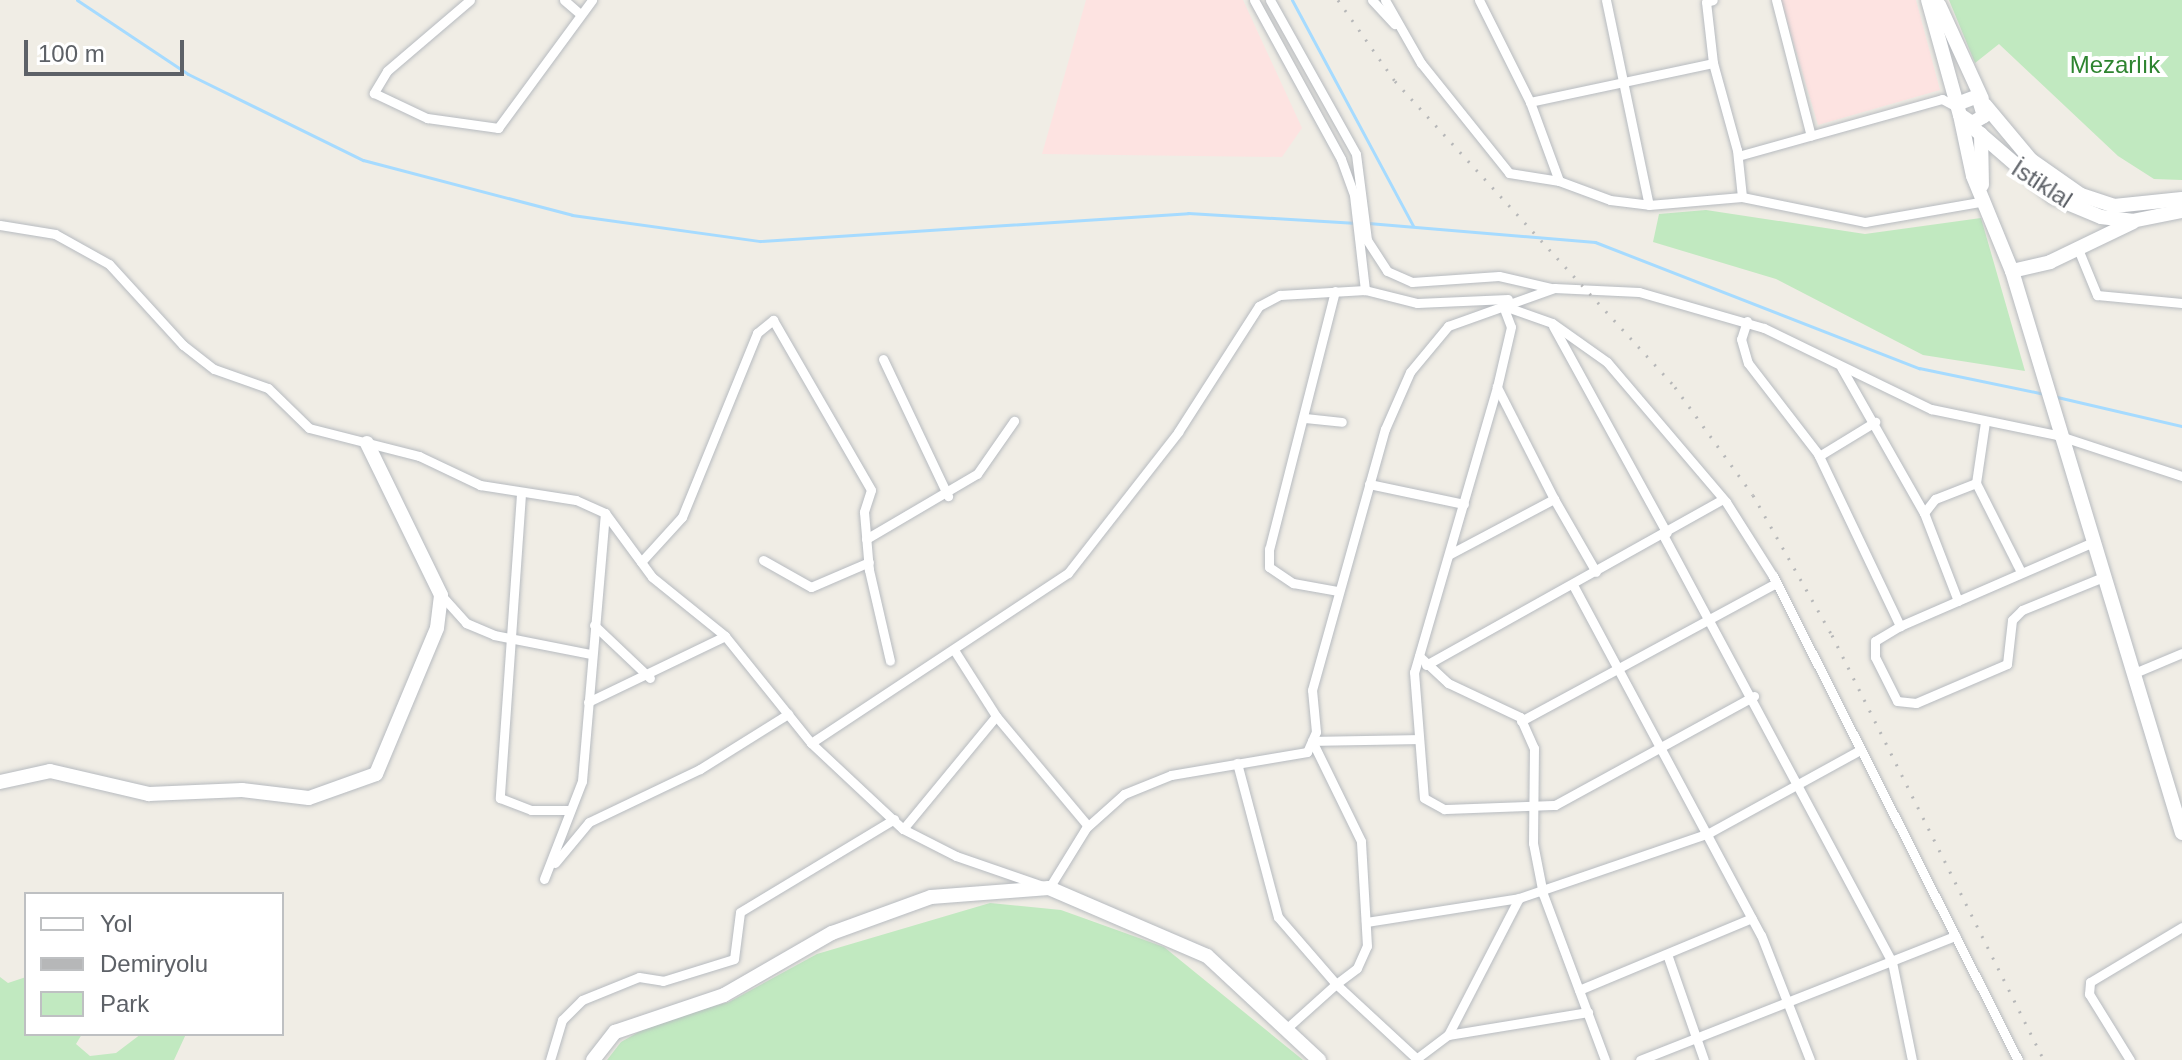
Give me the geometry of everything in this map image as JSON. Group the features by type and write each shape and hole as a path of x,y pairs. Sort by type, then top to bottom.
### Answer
{"street":[{"path":"470,0 387,71 374,93 427,118 498,128 579,13 592,0"},
{"path":"564,0 579,13"},
{"path":"1254,0 1354,195 1364,239 1387,271 1412,282 1499,276 1554,288 1639,292 1747,321 1931,409 1985,422 2054,428 2182,476"},
{"path":"1270,0 1356,154 1365,199 1365,290"},
{"path":"1372,0 1406,37 1509,173 1559,181 1649,205 1742,197 1865,222 1985,201"},
{"path":"1385,0 1406,37"},
{"path":"1479,0 1530,102 1559,181"},
{"path":"1606,0 1627,76 1649,205"},
{"path":"1713,0 1706,2 1713,63 1738,156 1742,197"},
{"path":"1776,0 1811,136"},
{"path":"1928,0 1985,201 2012,271 2054,428 2091,543 2128,675 2182,833"},
{"path":"1938,0 1984,107 1981,137 1985,201"},
{"path":"1530,102 1627,76 1713,63"},
{"path":"1960,111 1970,96 1984,107 2031,160 2081,195 2114,206 2182,199"},
{"path":"1738,156 1942,99 1960,111 1984,107"},
{"name":"İstiklal","path":"1960,111 1981,137 2053,197 2101,217 2135,221 2182,211"},
{"path":"2012,271 2078,249 2135,221"},
{"path":"0,225 55,234 109,264 214,369 268,388 309,428 367,443 521,494 576,500 605,513 641,562 725,636 811,743 903,829 956,856 1049,888 1207,956 1319,1060"},
{"path":"2078,249 2097,295 2182,303"},
{"path":"811,743 1068,573 1178,432 1259,306 1280,295 1365,290 1417,303 1482,304 1554,288"},
{"path":"1049,888 1088,826 1135,789 1237,763 1307,752 1312,741 1312,690 1338,591 1369,484 1410,372 1448,326 1554,288"},
{"path":"1335,291 1269,567 1293,583 1338,591"},
{"path":"1503,306 1552,323 1607,362 1658,413 1723,499 1776,583 2018,1060"},
{"path":"1503,306 1511,327 1497,387 1419,656 1412,699 1431,807 1535,809 1660,752 1754,696"},
{"path":"641,562 682,517 753,341 769,320 871,490 866,539 890,661"},
{"path":"1747,321 1741,339 1748,363 1819,456 1900,626"},
{"path":"1552,323 1801,782 1892,962 1912,1060"},
{"path":"883,359 948,496"},
{"path":"1838,364 1875,422 1924,513 1958,601"},
{"path":"1497,387 1554,499 1596,572"},
{"path":"1305,418 1342,422"},
{"path":"866,539 948,496 977,474 1014,421"},
{"path":"1819,456 1875,422"},
{"path":"1985,422 1976,483 2021,572"},
{"path":"367,443 441,595 466,623 515,639 591,654"},
{"path":"1924,513 1935,499 1976,483"},
{"path":"1369,484 1464,504"},
{"path":"521,494 515,639 500,798 531,810 570,810"},
{"path":"1450,554 1554,499"},
{"path":"1426,665 1723,499"},
{"path":"605,513 582,781 544,879 589,822 712,762 788,714"},
{"path":"2091,543 1900,626 1874,649 1891,692 1910,705 2007,664 2012,620 2022,610 2101,578"},
{"path":"763,560 811,587 869,562"},
{"path":"1521,721 1709,615 1776,583"},
{"path":"1573,585 1660,752 1709,833 1752,918 1810,1060"},
{"path":"0,782 50,771 149,794 242,790 309,798 376,774 437,628 441,595"},
{"path":"594,625 650,678"},
{"path":"588,702 650,678 725,636"},
{"path":"954,650 996,716 1088,826"},
{"path":"2128,675 2182,653"},
{"path":"1419,656 1426,665 1521,721 1534,748 1533,843 1543,894 1605,1060"},
{"path":"903,829 996,716"},
{"path":"1312,741 1418,739"},
{"path":"1287,1028 1357,968 1367,946 1361,841 1312,741"},
{"path":"1366,922 1543,894 1709,833 1860,750"},
{"path":"1237,763 1278,917 1336,984 1417,1059 1448,1035 1519,898"},
{"path":"550,1060 562,1020 582,1000 639,977 663,981 734,959 740,912 894,819"},
{"path":"592,1057 615,1032 724,995 845,928 931,897 1049,888"},
{"path":"1579,990 1752,918"},
{"path":"2130,1060 2089,994 2090,982 2182,927"},
{"path":"1640,1060 1698,1042 1955,936"},
{"path":"1667,954 1704,1060"},
{"path":"1448,1035 1588,1012"}],"shaded area":[{"path":"1086,0 1243,0 1302,128 1282,157 1042,154"},
{"path":"1781,0 1916,0 1940,90 1818,125"}],"green space":[{"name":"Mezarlık","path":"1949,0 2182,0 2182,180 2154,179 2118,156 1999,44 1975,63"},
{"path":"1706,210 1865,234 1981,218 2025,371 1923,355 1776,279 1653,242 1659,214"},
{"path":"990,903 1061,910 1164,947 1303,1060 607,1060 621,1042 658,1021 729,1002 817,954"},
{"path":"0,977 8,983 24,978 24,1036 81,1036 76,1044 90,1056 116,1053 138,1036 185,1036 174,1060 0,1060"}],"waterway":[{"path":"77,0 188,74 363,160 572,215 760,241 1188,213 1357,223"},
{"path":"1292,0 1413,226"},
{"path":"1368,223 1595,242 1919,368 2045,394"},
{"path":"2057,397 2182,426"}],"railway":[{"path":"1338,0 1395,81 1675,387 1753,495 1832,635 2044,1060"}]}
